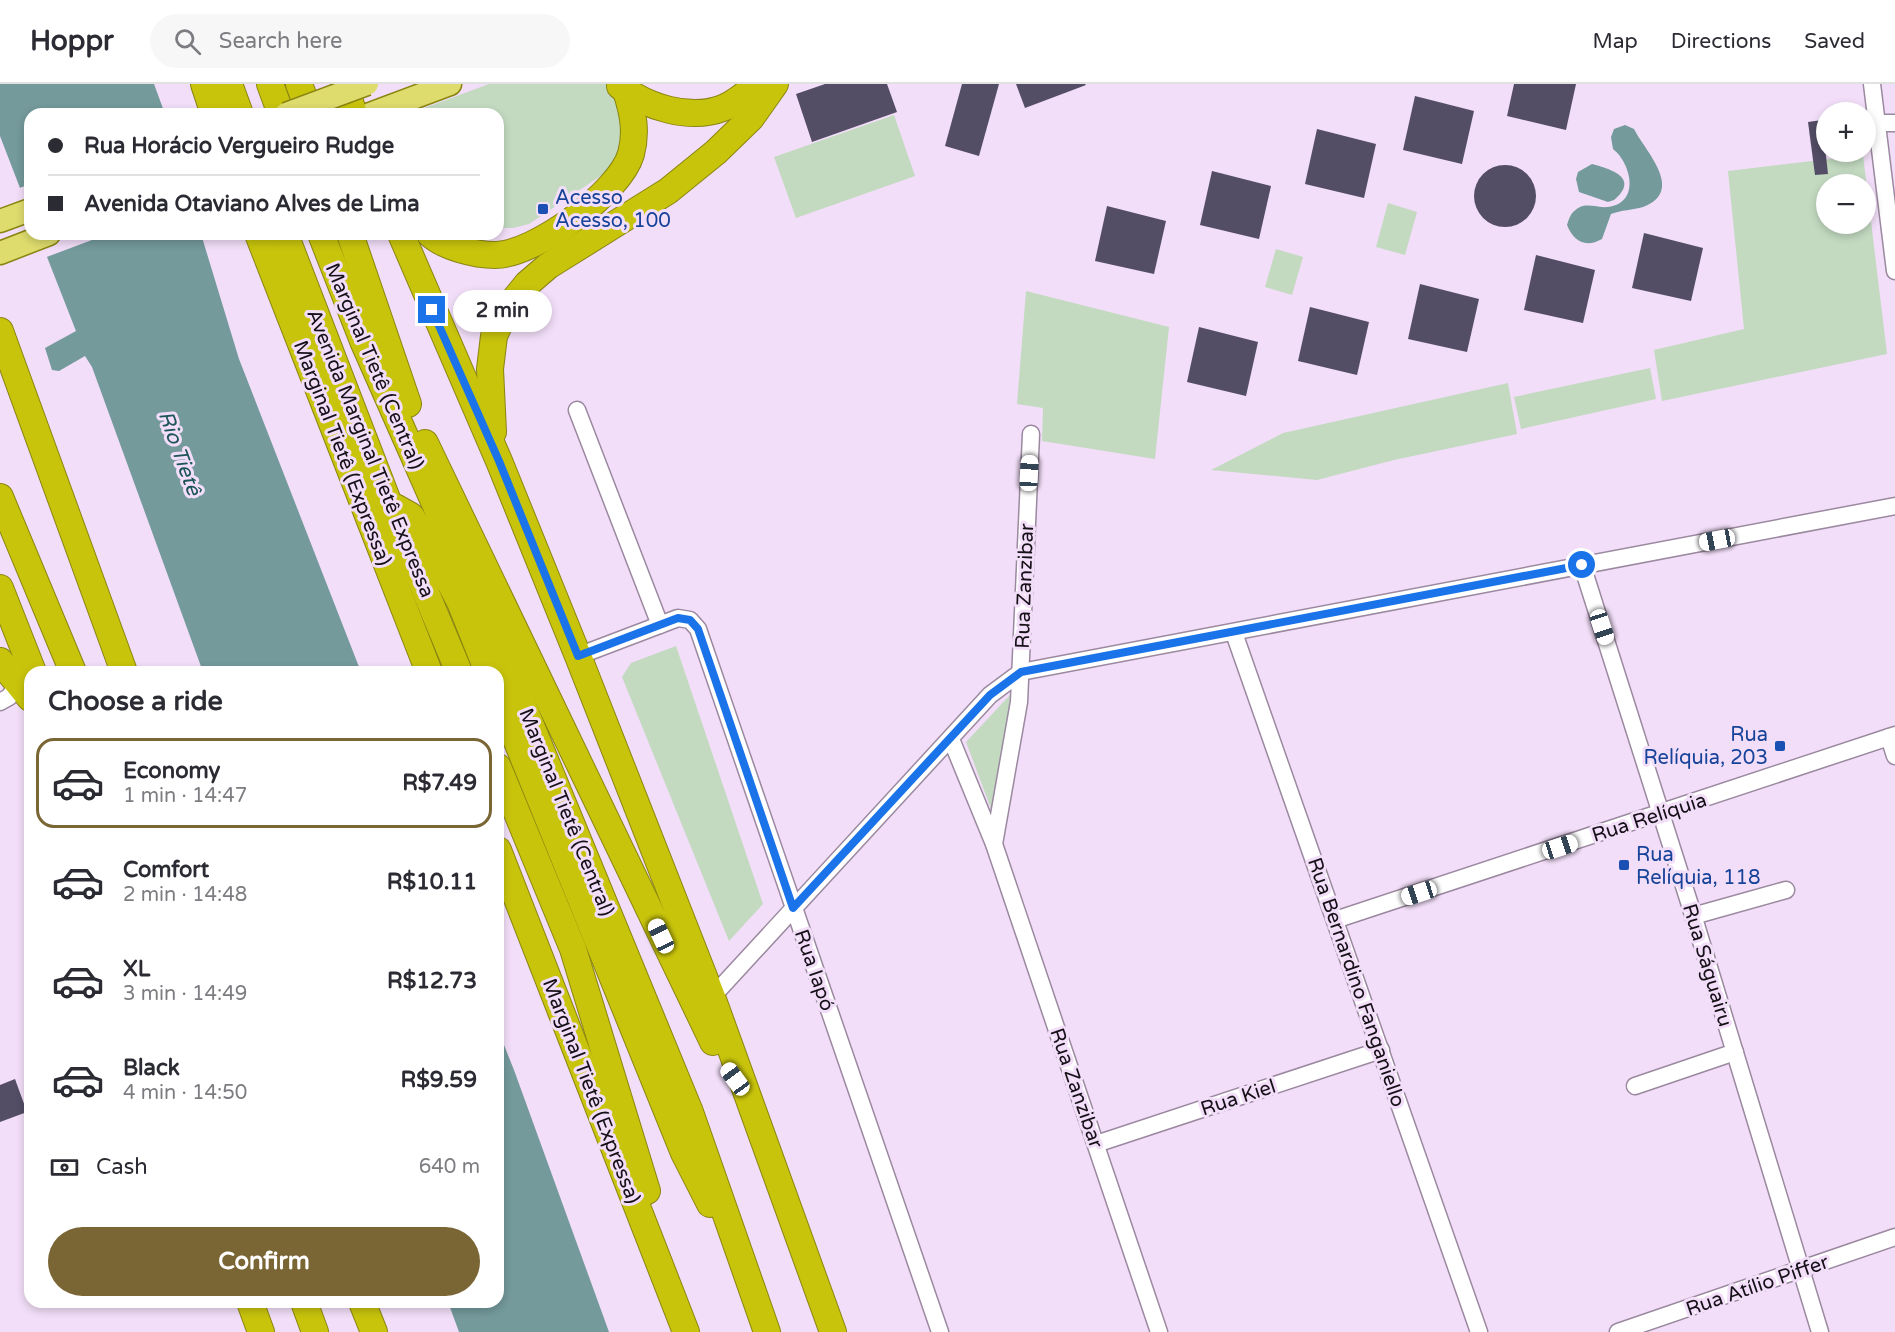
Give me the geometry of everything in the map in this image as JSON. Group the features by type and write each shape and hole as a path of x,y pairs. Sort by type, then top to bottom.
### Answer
{"highway":[{"path":"204,84 212,108"},
{"path":"229,84 238,108"},
{"path":"270,84 279,108"},
{"path":"299,84 308,108"},
{"path":"344,84 352,108"},
{"path":"622,88 662,108 704,112 723,108 758,84"},
{"path":"499,461 492,428 490,369 494,336 506,310 527,284 548,266 668,191 716,152 751,118 775,84"},
{"path":"440,240 448,245 495,255 519,248 552,233 595,201 621,174 630,155 634,131 632,109 622,88"},
{"name":"Marginal Tietê (Expressa)","path":"260,240 427,666"},
{"name":"Avenida Marginal Tietê Expressa","path":"287,240 389,504 456,666"},
{"name":"Marginal Tietê (Central)","path":"323,240 367,351 504,660 659,1034 690,1112 767,1332"},
{"path":"352,240 398,380 430,452 676,967 727,1067 744,1091"},
{"path":"403,240 499,461 578,656 712,997 744,1091 833,1332"},
{"path":"0,331 122,666"},
{"path":"0,497 70,666"},
{"path":"389,504 411,516 433,551 460,602 486,666"},
{"path":"0,588 24,673"},
{"path":"0,661 24,681"},
{"path":"504,710 684,1153 707,1198 735,1241"},
{"path":"504,782 573,949 651,1204 652,1245"},
{"name":"Marginal Tietê (Expressa)","path":"504,865 686,1332"},
{"path":"252,1308 261,1332"},
{"path":"306,1308 315,1332"},
{"path":"364,1308 374,1332"}],"main road":[{"path":"302,108 367,84"},
{"path":"386,108 450,84"},
{"path":"0,221 24,212"},
{"path":"0,253 34,240"}],"street":[{"path":"1872,84 1895,271"},
{"path":"1877,123 1895,123"},
{"path":"577,410 660,625"},
{"name":"Rua Zanzibar","path":"994,844 1008,771 1021,672 1030,434"},
{"path":"712,997 990,695 1021,672 1037,667 1234,633 1895,506"},
{"name":"Rua Ságuairu","path":"1582,565 1693,916 1820,1332"},
{"name":"Rua Iapó","path":"578,656 685,618 698,629 940,1332"},
{"name":"Rua Bernardino Fanganiello","path":"1234,633 1479,1332"},
{"path":"0,702 24,686"},
{"path":"1892,736 1895,756"},
{"name":"Rua Relíquia","path":"1335,920 1892,736"},
{"name":"Rua Zanzibar","path":"951,739 994,844 1159,1332"},
{"path":"1693,916 1786,890"},
{"name":"Rua Kiel","path":"1096,1144 1381,1050"},
{"path":"1635,1086 1735,1052"},
{"name":"Rua Atílio Piffer","path":"1618,1332 1895,1237"}],"shaded area":[{"path":"489,84 609,84 630,121 614,167 529,224 504,228 504,108 424,108"},
{"path":"894,115 915,176 796,218 774,157"},
{"path":"1816,161 1864,162 1865,174 1816,174 1816,234 1873,234 1887,354 1662,401 1654,350 1744,329 1728,171"},
{"path":"1388,203 1417,212 1405,255 1376,247"},
{"path":"1276,249 1303,257 1292,295 1265,287"},
{"path":"1026,291 1169,327 1155,459 1042,441 1043,408 1017,404"},
{"path":"1650,368 1656,399 1521,429 1514,397"},
{"path":"1508,383 1517,434 1394,460 1317,480 1211,470 1283,433"},
{"path":"676,646 763,904 729,941 622,677 631,663"},
{"path":"1010,695 1006,760 993,814 966,742"}],"water":[{"path":"0,84 154,84 163,108 24,108 24,198 0,136"},
{"path":"1625,125 1634,129 1659,170 1662,181 1661,191 1655,200 1643,207 1611,214 1602,239 1591,243 1581,242 1573,236 1567,225 1573,213 1583,206 1608,207 1618,204 1629,191 1628,172 1613,149 1611,137 1614,129"},
{"path":"1592,164 1614,172 1623,180 1624,186 1614,200 1608,202 1579,192 1576,179 1578,172"},
{"name":"Rio Tietê","path":"40,240 203,240 239,359 359,666 201,666 92,367 85,356 59,371 52,370 45,348 76,331"},
{"path":"504,1045 609,1332 459,1332 450,1308 504,1308"}],"pier":[{"path":"24,186 24,204 17,189"},
{"path":"37,240 92,240 44,258"}],"building":[{"path":"825,84 887,84 897,112 812,142 796,94"},
{"path":"962,84 999,84 979,156 945,146"},
{"path":"1016,84 1085,84 1086,85 1025,108"},
{"path":"1514,84 1576,84 1566,130 1507,116"},
{"path":"1415,96 1474,111 1462,164 1403,150"},
{"path":"1816,121 1816,162 1827,162 1828,174 1815,175 1808,122"},
{"path":"1317,129 1376,144 1364,198 1305,184"},
{"path":"1505,165 1522,170 1527,174 1531,179 1536,196 1531,213 1527,218 1522,222 1505,227 1488,222 1483,218 1479,213 1474,196 1479,179 1483,174 1488,170"},
{"path":"1212,171 1271,186 1259,239 1200,225"},
{"path":"1107,206 1166,221 1154,274 1095,261"},
{"path":"1644,233 1703,248 1691,301 1632,288"},
{"path":"1536,255 1595,270 1583,323 1524,310"},
{"path":"1420,284 1479,299 1467,352 1408,339"},
{"path":"1310,307 1369,322 1357,375 1298,361"},
{"path":"1199,327 1258,342 1246,396 1187,382"},
{"path":"15,1079 24,1104 24,1113 0,1122 0,1085"}],"place":[{"name":"Acesso Acesso, 100","path":"543,209"},
{"name":"Rua Relíquia, 203","path":"1780,746"},
{"name":"Rua Relíquia, 118","path":"1624,865"}],"route":[{"path":"432,310 499,461 578,656 678,618 690,620 698,629 793,908 990,695 1011,677 1021,672 1037,667 1247,631 1582,565"}]}
